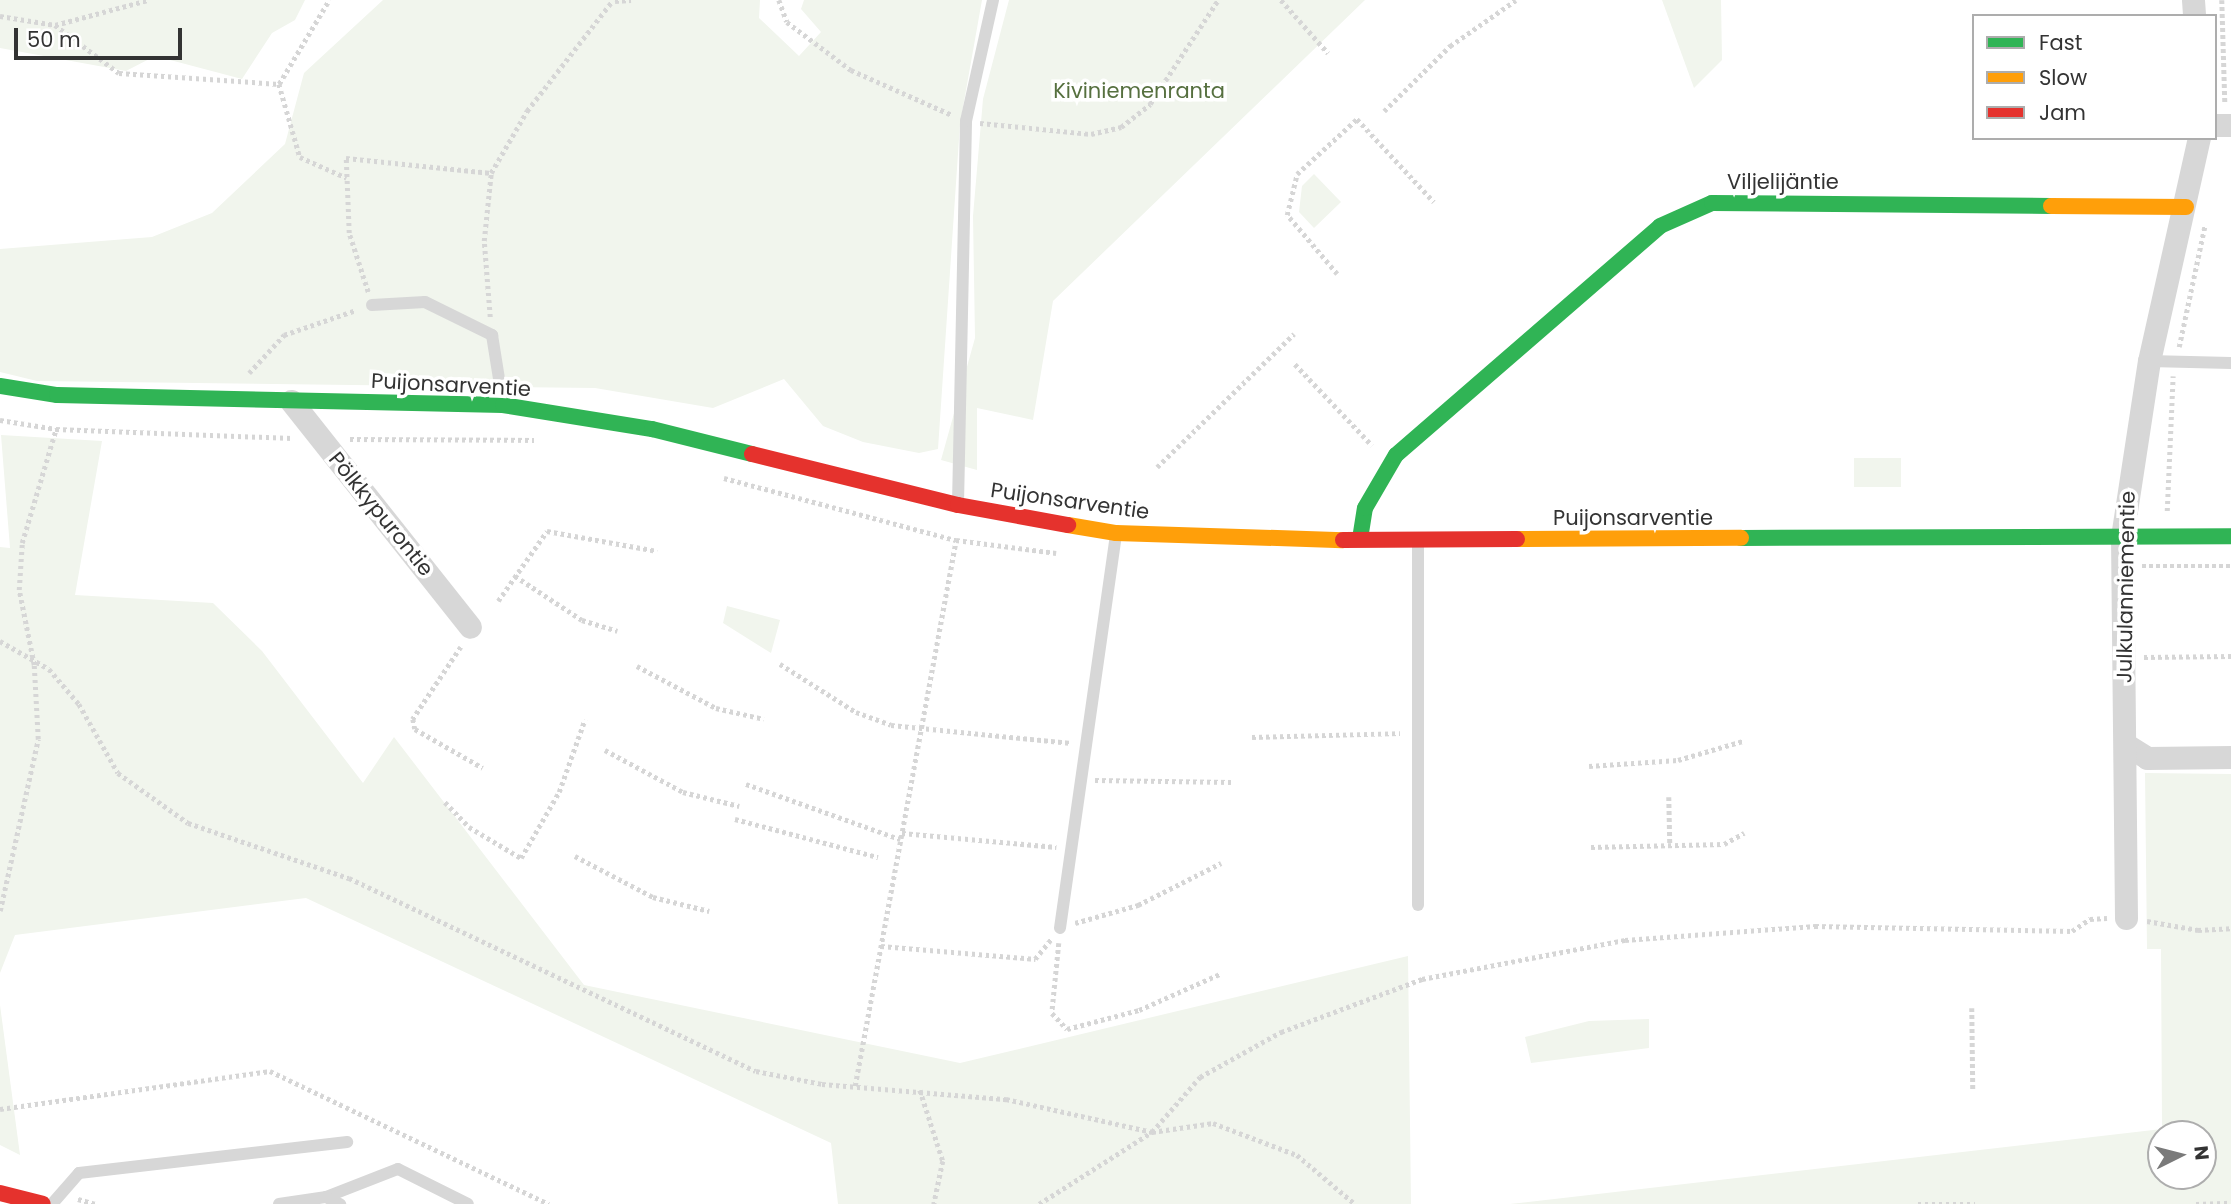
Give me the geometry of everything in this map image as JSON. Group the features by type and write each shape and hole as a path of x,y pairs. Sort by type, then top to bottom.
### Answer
{"main road":[{"name":"Viljelijäntie","path":"1360,539 1365,508 1389,463 1660,226 1712,203 2186,207"},
{"name":"Puijonsarventie","path":"0,386 57,395 503,405 652,429 958,505 1116,533 1360,539 2231,536"},
{"path":"0,1193 43,1204"}],"street":[{"name":"Julkulanniementie","path":"2126,918 2122,537 2149,361 2186,207 2199,140"},
{"name":"Pölkkypurontie","path":"291,401 468,633"},
{"path":"2124,744 2147,758 2231,757"}],"lane":[{"path":"958,505 966,121 993,0"},
{"path":"372,305 425,302 492,335 503,405"},
{"path":"2149,361 2231,363"},
{"path":"1060,928 1116,533"},
{"path":"1418,539 1418,905"},
{"path":"52,1204 79,1173 347,1142"},
{"path":"279,1204 326,1197 398,1169 468,1204"},
{"path":"326,1197 340,1204"}],"path":[{"path":"0,16 55,25 148,0"},
{"path":"329,0 279,84 300,157 347,178"},
{"path":"492,335 484,241 491,173 527,111 614,1 631,0"},
{"path":"779,0 787,22 851,70 966,121 1091,134 1121,127 1150,104 1218,0"},
{"path":"1281,0 1328,53"},
{"path":"1384,111 1450,46 1516,0"},
{"path":"55,25 119,73 279,84"},
{"path":"1337,274 1287,215 1297,174 1357,119 1434,202"},
{"path":"224,400 284,335 372,305 349,233 346,158 491,173"},
{"path":"1157,467 1294,334"},
{"path":"1294,364 1389,463"},
{"path":"0,911 38,738 34,665 19,590 22,543 56,429"},
{"path":"498,601 547,531 657,551"},
{"path":"855,1086 956,540"},
{"path":"2167,568 2231,566"},
{"path":"515,576 582,620 617,631"},
{"path":"468,633 413,719 415,729 483,768"},
{"path":"0,641 34,665 49,669 79,704 118,773 188,823 349,878 756,1071 855,1086 1006,1099 1152,1132 1213,1123 1250,1133 1297,1155 1355,1204"},
{"path":"2138,657 2231,656"},
{"path":"780,664 856,712 921,729 1086,744"},
{"path":"637,666 716,708 764,719"},
{"path":"445,802 469,827 521,858 559,792 585,719"},
{"path":"1252,737 1400,733"},
{"path":"1589,766 1678,760 1743,741"},
{"path":"605,750 683,792 739,806"},
{"path":"1080,779 1231,782"},
{"path":"746,784 901,836 1071,849"},
{"path":"1669,797 1670,845"},
{"path":"736,819 878,857"},
{"path":"1591,847 1724,844 1744,834"},
{"path":"575,856 653,897 709,911"},
{"path":"881,946 1035,959 1060,928 1138,905 1221,863"},
{"path":"1039,1204 1152,1132 1200,1077 1282,1032 1422,979 1625,940 1815,926 2071,932 2090,919 2126,918 2198,930 2231,928"},
{"path":"1060,928 1052,1013 1067,1029 1139,1010 1220,974"},
{"path":"1972,1008 1973,1091"},
{"path":"0,1109 270,1071 549,1204"},
{"path":"919,1090 943,1161 934,1204"},
{"path":"2196,1204 2231,1203"},
{"path":"1918,1204 1975,1204"}],"green space":[{"path":"0,0 305,0 295,20 272,33 242,79 155,56 126,71 0,48"},
{"path":"383,0 760,0 759,18 799,56 821,32 801,9 804,0 982,0 960,124 938,449 919,453 863,442 823,426 784,379 713,408 595,388 37,381 0,372 0,249 152,237 212,213 285,144 304,73"},
{"name":"Kiviniemenranta","path":"1009,0 1365,0 1053,301 1033,420 977,408 977,470 941,460 975,338 973,216 983,99"},
{"path":"1662,0 1721,0 1722,60 1694,88"},
{"path":"1314,174 1341,202 1314,228 1299,212 1302,186"},
{"path":"1,435 102,441 75,595 213,603 262,651 363,783 394,737 584,985 960,1063 1408,956 1411,1204 838,1204 831,1143 306,898 15,935 0,973 0,547 10,548"},
{"path":"1854,458 1901,458 1901,487 1854,487"},
{"path":"727,606 780,620 771,653 723,623"},
{"path":"2145,773 2231,774 2231,1204 1510,1204 2147,1131 2147,1190 2217,1190 2217,1120 2162,1120 2161,949 2147,949"},
{"path":"0,1005 20,1155 0,1145"},
{"path":"1649,1019 1649,1048 1531,1063 1525,1037 1589,1021"}],"traffic: fast":[{"path":"1360,539 1365,508 1396,455 1660,226 1712,203 2051,206"},
{"path":"0,386 57,395 503,405 652,429 752,454"},
{"path":"1741,538 2231,536"}],"traffic: slow":[{"path":"2051,206 2186,207"},
{"path":"1068,525 1116,533 1343,540"},
{"path":"1517,539 1741,538"}],"traffic: jam":[{"path":"752,454 958,505 1068,525"},
{"path":"1343,540 1517,539"},
{"path":"0,1193 43,1204"}]}
